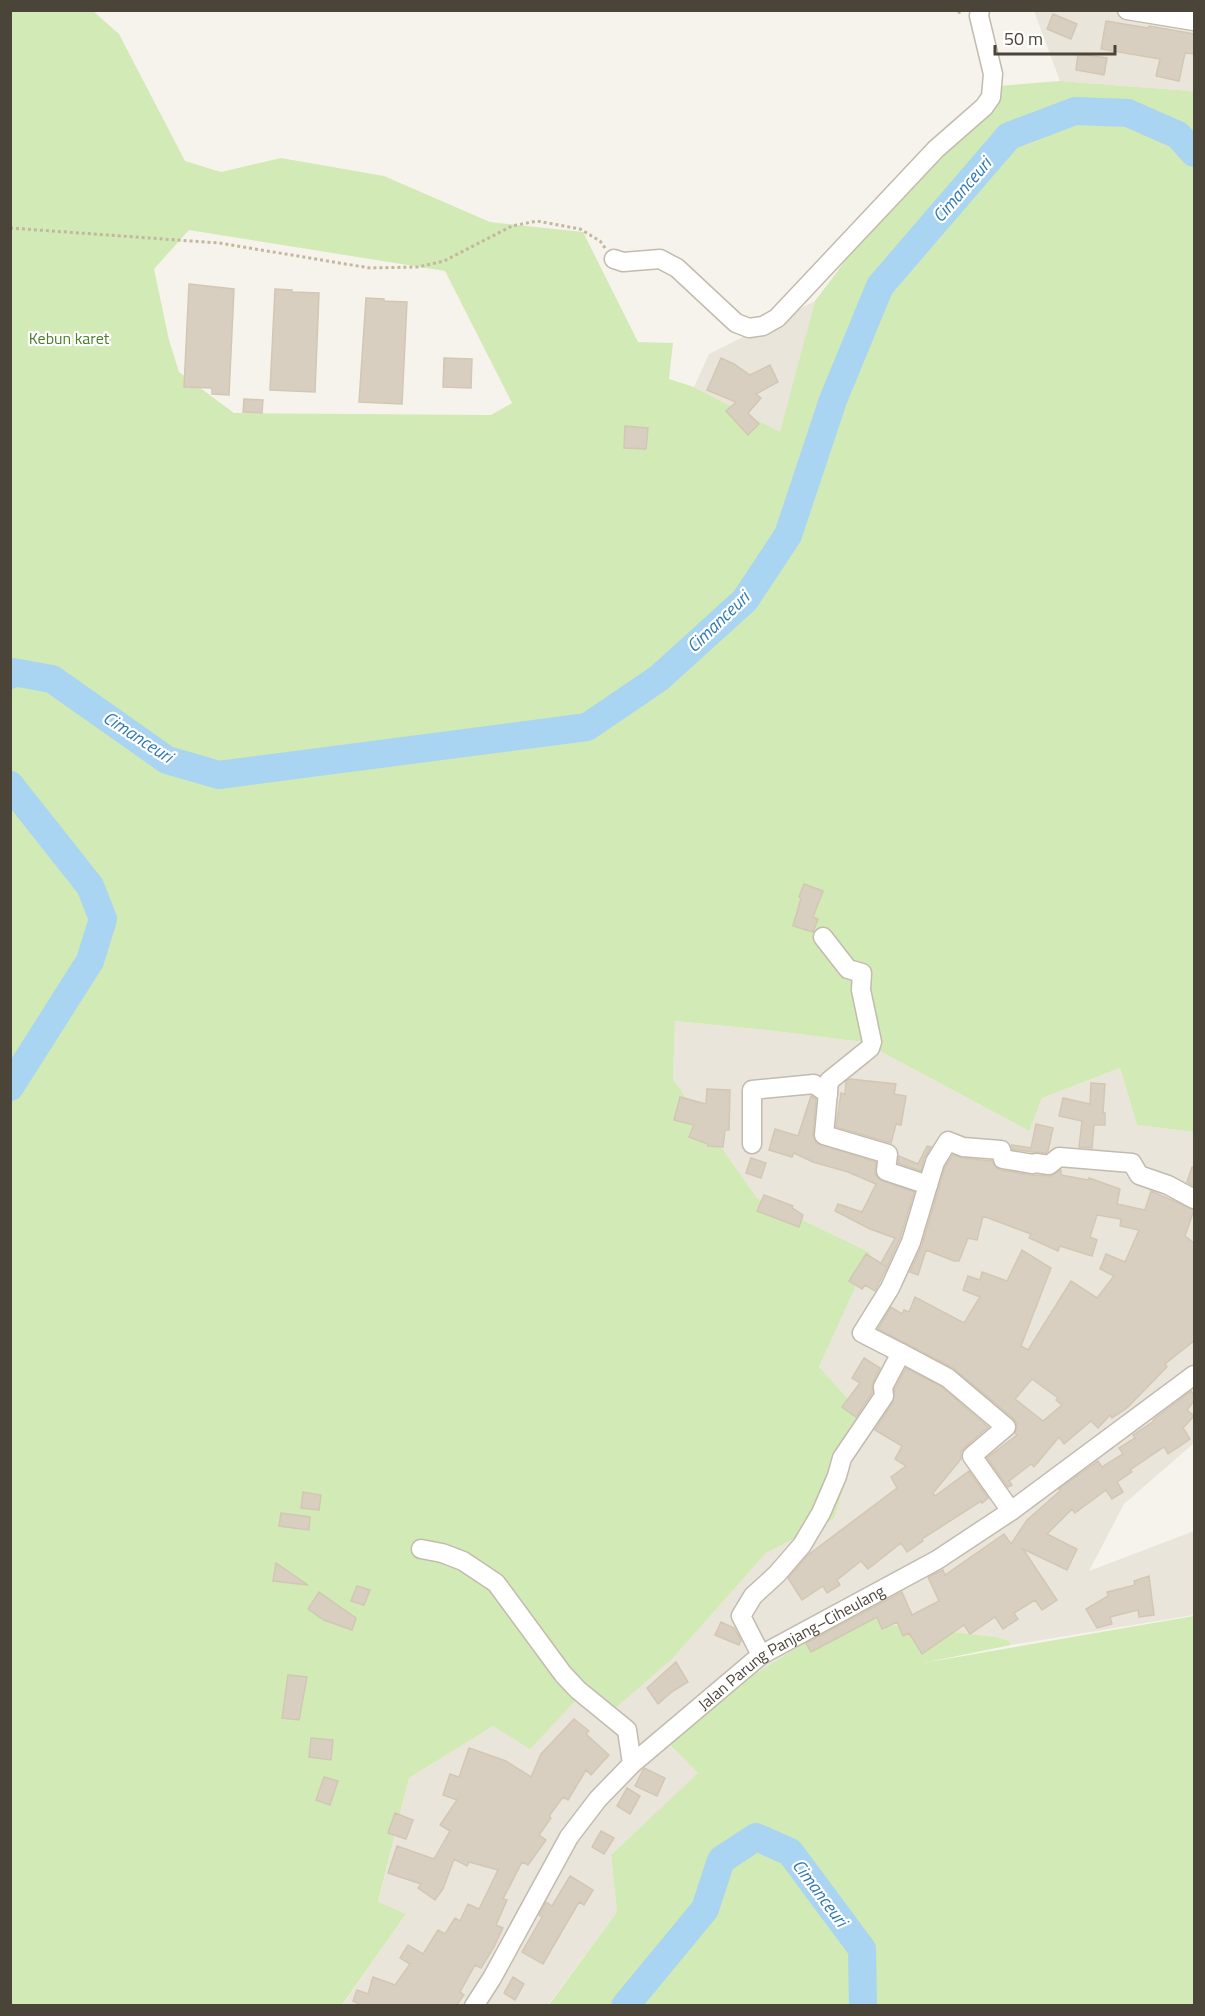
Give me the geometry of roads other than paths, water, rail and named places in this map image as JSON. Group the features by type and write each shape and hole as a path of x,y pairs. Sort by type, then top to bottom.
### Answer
{"street":[{"path":"614,259 623,262 660,259 677,268 736,323 749,328 763,326 777,318 936,149 984,107 991,97 993,74 979,16 980,10"},
{"path":"1127,10 1194,21"},
{"path":"823,937 848,969 862,973 861,990 872,1042 870,1048 829,1081 824,1135 888,1154 886,1171 928,1185"},
{"path":"752,1144 752,1090 814,1084 828,1094"},
{"path":"1011,1511 972,1456 1006,1426 948,1378 862,1333 890,1288 911,1242 935,1162 948,1141 963,1147 1001,1150 1003,1159 1033,1164 1036,1162 1049,1165 1059,1157 1132,1163 1139,1175 1168,1185 1194,1199"},
{"path":"761,1655 741,1616 753,1596 777,1574 802,1545 821,1513 842,1458 884,1396 883,1387 901,1353"},
{"name":"Jalan Parung Panjang–Ciheulang","path":"474,2006 492,1978 569,1837 598,1799 632,1764 761,1655 937,1560 1011,1511 1194,1375"},
{"path":"421,1549 442,1553 463,1561 496,1583 563,1674 578,1690 627,1730 632,1764"}],"waterway":[{"name":"Cimanceuri","path":"10,675 13,672 52,679 167,760 219,775 587,727 659,678 745,600 788,535 833,400 880,286 1009,136 1075,111 1128,113 1178,135 1194,153"},
{"name":"Cimanceuri","path":"10,785 90,886 103,919 90,961 10,1087"},
{"name":"Cimanceuri","path":"625,2006 705,1909 721,1860 756,1837 790,1852 862,1949 863,2006"}],"park label":[{"name":"Kebun karet","path":"69,338"}]}
